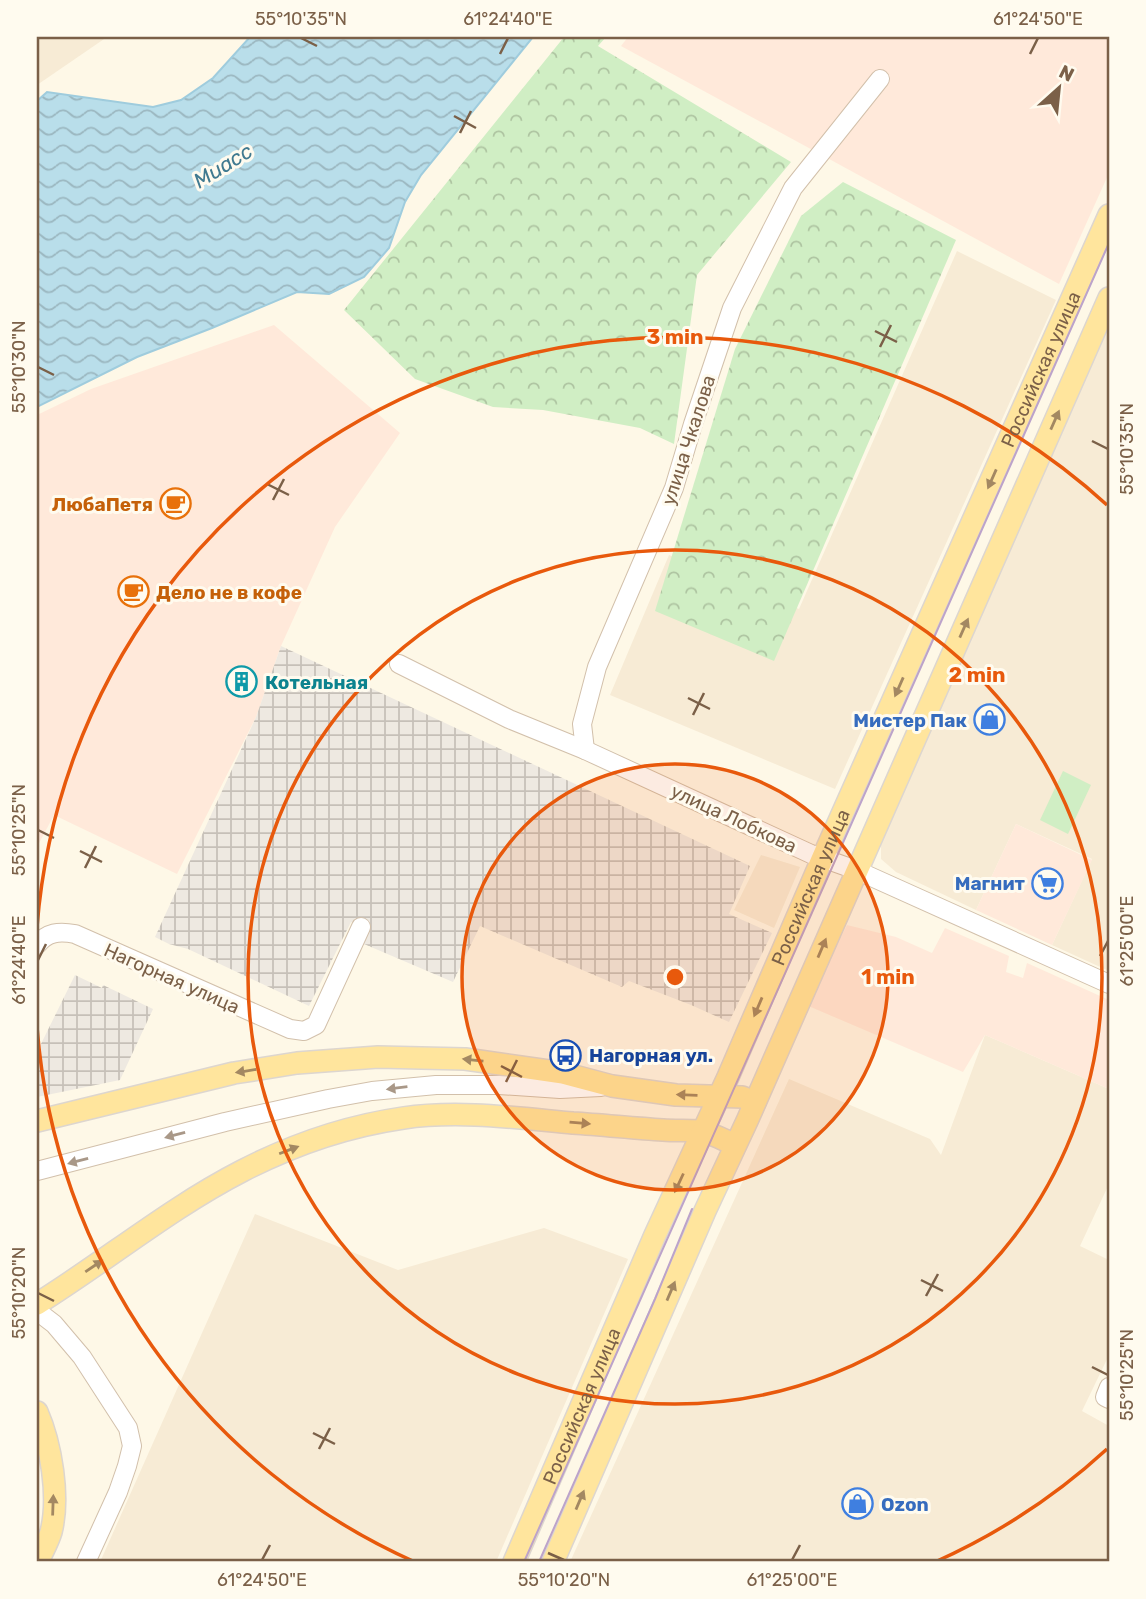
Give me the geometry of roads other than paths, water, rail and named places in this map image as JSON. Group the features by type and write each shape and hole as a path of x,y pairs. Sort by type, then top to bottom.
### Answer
{"main road":[{"name":"Российская улица","path":"514,1562 655,1235 1109,215"},
{"name":"Российская улица","path":"553,1562 1109,298"},
{"path":"37,1121 234,1073 297,1063 358,1058 465,1059 563,1073 612,1086 677,1095 743,1097 755,1102"},
{"path":"37,1304 205,1192 265,1159 318,1139 393,1120 444,1116 512,1118 703,1132 735,1145"},
{"path":"37,1412 49,1446 53,1480 51,1532 38,1562"},
{"path":"535,1515 567,1530"}],"street":[{"name":"улица Чкалова","path":"585,750 582,724 597,667 674,488 732,308 793,188 880,79"},
{"name":"улица Лобкова","path":"399,664 509,719 585,750 811,854 856,870 1109,984"},
{"name":"Нагорная улица","path":"37,945 42,938 52,933 75,934 290,1029 304,1031 316,1025 361,927"},
{"path":"37,1171 225,1122 372,1091 436,1085 560,1089 612,1086"},
{"path":"37,1311 54,1324 82,1357 128,1428 132,1446 118,1492 86,1562"}],"water":[{"name":"Миасс","path":"250,37 533,37 421,175 405,202 389,248 364,277 329,294 297,292 137,357 37,407 37,101 47,92 153,107 181,100 213,78"}],"tram line":[{"path":"524,1562 1109,243"},
{"path":"539,1562 692,1209"}],"place":[{"name":"ЛюбаПетя","path":"176,504"},
{"name":"Дело не в кофе","path":"133,592"},
{"name":"Котельная","path":"242,682"},
{"name":"Мистер Пак","path":"990,720"},
{"name":"Магнит","path":"1048,883"},
{"name":"Нагорная ул.","path":"566,1055"},
{"name":"Ozon","path":"858,1504"}]}
